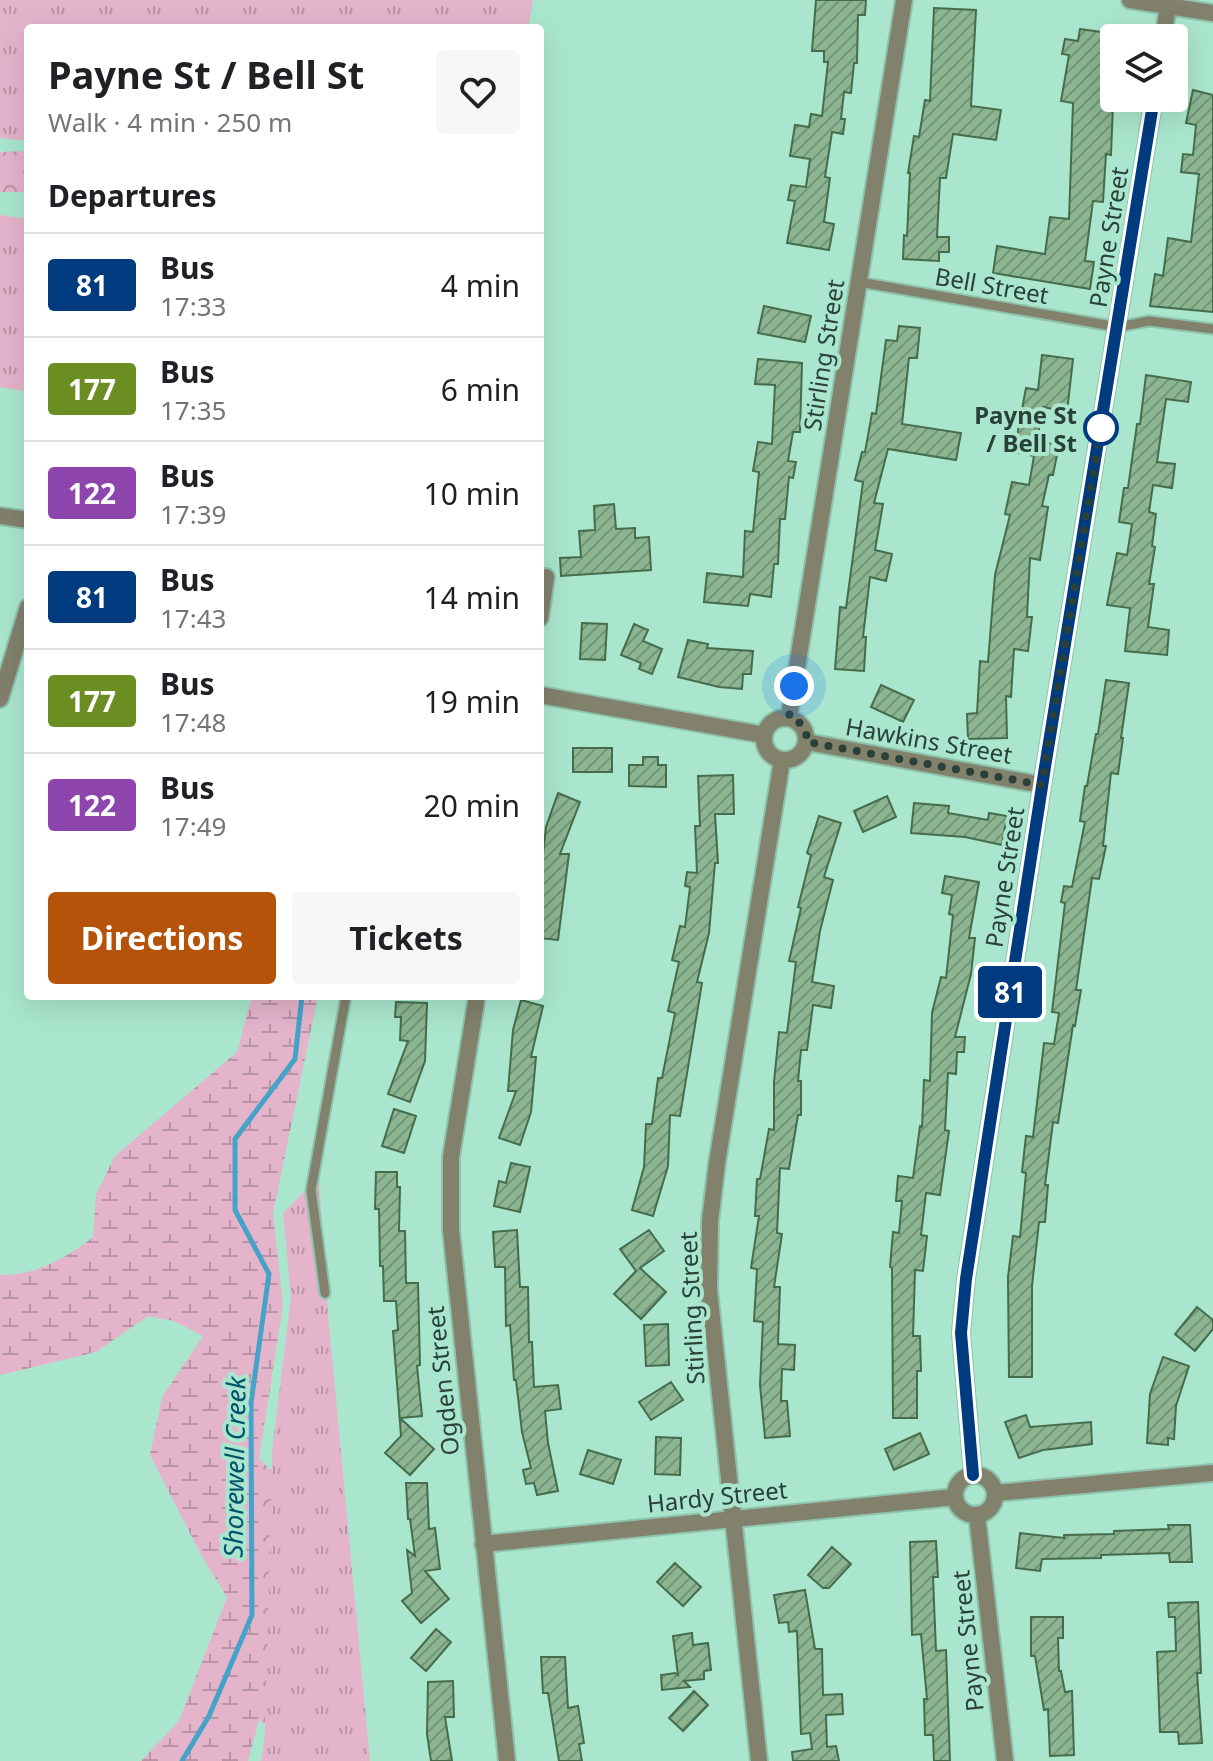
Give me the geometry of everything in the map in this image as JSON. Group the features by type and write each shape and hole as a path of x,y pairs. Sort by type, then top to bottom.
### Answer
{"street":[{"name":"Stirling Street","path":"789,717 904,0"},
{"path":"1130,0 1168,3 1213,13"},
{"path":"1165,24 1168,3"},
{"name":"Payne Street","path":"973,1475 961,1333 966,1279 1042,785 1152,112"},
{"path":"0,516 24,519"},
{"path":"544,591 546,577"},
{"path":"0,699 24,620"},
{"path":"544,696 764,735"},
{"path":"789,717 801,723 807,742 795,758 782,760 770,754 764,735 770,723 789,717"},
{"name":"Hawkins Street","path":"807,742 1042,785"},
{"name":"Stirling Street","path":"759,1761 709,1290 710,1221 782,760"},
{"name":"Ogden Street","path":"476,1000 451,1157 451,1230 507,1761"},
{"path":"996,1493 1213,1473"},
{"path":"973,1475 986,1478 996,1493 993,1506 977,1516 960,1509 955,1497 962,1480 973,1475"},
{"name":"Hardy Street","path":"483,1544 955,1497"},
{"name":"Payne Street","path":"977,1516 1005,1761"}],"lane":[{"name":"Bell Street","path":"859,282 1118,327 1149,321 1213,329"},
{"path":"325,1293 311,1190 345,1000"}],"green space":[{"path":"0,0 533,0 529,24 24,24 24,141 0,138"},
{"path":"24,151 24,192 0,192 0,152"},
{"path":"0,215 24,218 24,391 0,387"},
{"path":"251,1000 317,1000 273,1213 283,1305 259,1459 259,1720 248,1761 141,1761 179,1721 227,1597 201,1555 150,1455 162,1397 203,1336 174,1321 148,1316 96,1352 0,1375 0,1275 12,1275 50,1264 93,1237 96,1194 115,1156 237,1052"},
{"path":"319,1177 328,1314 370,1761 261,1761 265,1734 272,1452 291,1297 283,1213"},
{"path":"259,1459 282,1480 289,1744 259,1720"}],"building":[{"path":"816,0 866,0 865,15 858,15 857,63 854,63 851,93 844,92 843,134 832,132 825,177 830,178 824,222 834,224 829,250 787,243 795,201 788,200 791,185 806,187 810,159 790,156 795,125 809,127 811,114 822,116 828,62 824,62 824,51 812,51"},
{"path":"934,8 976,10 971,106 1001,110 996,140 953,134 946,178 940,178 937,237 949,237 949,252 939,252 939,261 903,259 904,235 907,236 908,173 914,136 919,137 925,100 930,101"},
{"path":"1080,29 1100,32 1100,112 1113,112 1111,155 1106,154 1103,202 1093,201 1085,261 1094,262 1090,289 993,273 997,246 1045,254 1050,217 1069,219 1073,103 1061,101 1069,55 1062,54 1065,39 1078,41"},
{"path":"1193,90 1213,95 1213,312 1150,306 1155,274 1163,276 1168,238 1191,242 1199,174 1181,172 1183,154 1193,155 1196,125 1186,123"},
{"path":"764,306 811,316 805,342 758,333"},
{"path":"899,326 920,328 917,358 909,358 902,424 961,433 956,460 888,449 874,503 883,504 875,550 892,554 886,581 870,577 863,637 866,637 864,671 835,669 840,607 846,608 863,482 855,480 862,452 865,452 872,413 876,414 886,340 897,341"},
{"path":"1042,355 1073,359 1067,412 1043,407 1037,441 1059,445 1042,506 1048,507 1040,560 1030,558 1027,617 1032,617 1028,651 1014,649 1011,697 1006,696 1007,738 968,739 967,714 977,713 980,661 988,662 995,575 1010,515 1005,514 1012,482 1029,485 1034,456 1014,452 1026,388 1038,390"},
{"path":"758,359 802,363 800,432 793,432 788,461 796,462 793,478 789,477 785,519 780,519 778,564 774,564 771,597 750,594 748,606 704,602 707,573 743,577 745,531 753,532 759,472 753,471 758,442 772,444 775,385 755,384"},
{"path":"1146,375 1191,382 1188,402 1166,399 1157,462 1175,464 1172,488 1153,485 1149,512 1156,514 1149,584 1154,584 1148,627 1169,630 1167,655 1125,651 1130,608 1107,605 1117,553 1127,555 1132,524 1119,522 1124,488 1128,488 1137,424 1140,424"},
{"path":"614,504 616,529 635,528 635,538 649,537 651,570 561,576 560,558 581,557 579,531 595,530 594,506"},
{"path":"582,623 607,624 605,660 580,659"},
{"path":"634,624 648,630 643,641 662,649 652,674 639,669 641,663 621,655"},
{"path":"688,640 708,644 707,648 753,651 751,674 743,674 742,689 678,677"},
{"path":"1106,680 1129,683 1118,774 1111,773 1103,846 1106,846 1099,879 1092,878 1076,990 1081,990 1058,1123 1053,1122 1045,1185 1048,1185 1045,1222 1039,1222 1032,1286 1032,1377 1009,1377 1008,1277 1013,1236 1020,1237 1026,1136 1033,1137 1044,1043 1054,1044 1059,1013 1052,1012 1065,903 1061,902 1064,886 1072,887 1085,822 1080,821 1085,786 1098,734"},
{"path":"881,685 914,700 903,722 871,707"},
{"path":"573,748 612,748 612,772 573,772"},
{"path":"643,757 658,757 658,765 666,765 666,787 629,786 629,765 643,765"},
{"path":"733,775 734,814 715,814 718,863 715,863 709,933 697,982 702,983 680,1116 670,1115 668,1166 653,1216 632,1210 644,1167 646,1124 652,1124 658,1078 662,1078 675,1013 668,1011 679,962 672,960 680,926 685,927 690,887 685,886 687,872 697,873 695,826 700,826 698,776"},
{"path":"558,793 580,802 560,854 569,854 558,940 544,938 546,827"},
{"path":"887,796 896,817 863,832 854,811"},
{"path":"914,803 949,806 948,813 988,820 989,813 1007,816 1002,845 965,837 911,833"},
{"path":"819,816 841,823 824,877 833,880 820,931 812,982 834,986 831,1008 813,1005 807,1050 801,1050 798,1081 801,1081 801,1115 798,1115 789,1169 780,1168 777,1233 782,1234 774,1287 780,1287 778,1344 795,1345 794,1370 782,1369 781,1401 787,1401 790,1436 765,1438 760,1385 763,1322 754,1321 757,1269 751,1268 759,1216 755,1216 757,1179 760,1179 769,1129 774,1130 774,1082 779,1032 787,1033 796,962 789,961 811,855 807,853"},
{"path":"945,876 979,882 969,938 975,938 971,974 955,1037 965,1037 964,1052 957,1052 956,1074 948,1073 945,1130 949,1131 940,1195 926,1193 921,1235 927,1236 923,1271 915,1270 913,1336 920,1336 921,1371 917,1371 917,1418 893,1418 890,1267 893,1232 899,1233 902,1201 896,1201 898,1176 913,1178 922,1127 924,1080 930,1081 932,1013 941,977 946,978 953,915 949,914 952,895 942,893"},
{"path":"521,1000 543,1006 531,1057 536,1057 531,1112 520,1145 499,1138 516,1091 508,1091 513,1030"},
{"path":"396,1002 427,1003 425,1061 410,1102 388,1094 408,1041 400,1040 401,1017 395,1017"},
{"path":"394,1109 416,1116 404,1153 382,1146"},
{"path":"511,1163 530,1167 520,1212 494,1206 499,1181 506,1183"},
{"path":"376,1172 397,1172 397,1187 400,1187 399,1231 405,1231 406,1283 418,1283 420,1365 417,1366 422,1416 400,1418 434,1449 410,1475 385,1453 401,1436 393,1331 398,1330 396,1301 384,1301 379,1209 375,1209"},
{"path":"517,1230 520,1287 528,1287 534,1387 558,1385 561,1409 545,1411 558,1491 537,1495 534,1483 526,1484 523,1470 531,1468 514,1380 510,1325 506,1326 505,1267 495,1267 493,1232"},
{"path":"649,1230 664,1251 640,1268 666,1292 641,1319 614,1294 636,1271 620,1249"},
{"path":"1197,1307 1213,1320 1213,1329 1195,1351 1175,1334"},
{"path":"668,1324 669,1365 646,1366 644,1325"},
{"path":"1163,1357 1189,1366 1176,1406 1174,1439 1168,1438 1168,1445 1147,1443 1150,1394"},
{"path":"671,1382 683,1400 651,1420 639,1402"},
{"path":"1026,1415 1030,1427 1091,1422 1092,1444 1043,1450 1019,1458 1005,1422"},
{"path":"920,1433 929,1454 894,1470 885,1449"},
{"path":"656,1437 681,1438 680,1475 655,1474"},
{"path":"588,1450 621,1460 613,1484 580,1474"},
{"path":"406,1483 427,1483 429,1529 435,1528 440,1569 425,1571 449,1599 421,1623 402,1601 412,1593 407,1550 415,1556 408,1519"},
{"path":"1168,1525 1190,1525 1192,1562 1170,1562 1169,1553 1101,1555 1101,1558 1042,1559 1040,1571 1016,1568 1020,1533 1064,1538 1064,1535 1169,1529"},
{"path":"936,1541 938,1577 933,1577 936,1651 946,1650 950,1761 934,1761 933,1735 925,1735 924,1699 927,1699 921,1634 912,1635 910,1542"},
{"path":"832,1547 851,1564 829,1588 823,1588 808,1575"},
{"path":"675,1563 701,1587 683,1606 657,1582"},
{"path":"805,1590 815,1649 822,1649 823,1695 842,1694 843,1714 826,1715 827,1747 836,1746 839,1761 793,1761 792,1752 812,1749 810,1733 801,1734 797,1631 789,1632 788,1622 779,1623 774,1595"},
{"path":"1198,1602 1201,1673 1197,1673 1202,1743 1179,1744 1178,1732 1160,1732 1157,1652 1176,1651 1175,1617 1169,1617 1168,1603"},
{"path":"1031,1617 1063,1617 1063,1638 1058,1638 1059,1671 1065,1692 1072,1691 1074,1755 1050,1756 1048,1709 1044,1710 1035,1656 1031,1656"},
{"path":"436,1629 451,1642 426,1671 411,1658"},
{"path":"692,1633 693,1645 708,1643 711,1670 704,1671 704,1679 684,1681 690,1687 662,1690 661,1675 678,1675 673,1636"},
{"path":"541,1657 565,1657 568,1708 578,1706 584,1743 579,1744 582,1761 559,1761 548,1693 543,1693"},
{"path":"453,1681 454,1717 445,1717 452,1761 431,1761 427,1734 428,1682"},
{"path":"694,1691 708,1705 683,1731 669,1718"}],"waterway":[{"name":"Shorewell Creek","path":"182,1761 209,1716 252,1615 251,1403 269,1274 235,1210 235,1139 295,1059 302,1000"}],"bus line":[{"name":"81","path":"973,1475 961,1333 966,1279 1045,767 1152,112"}],"place":[{"name":"Payne St / Bell St","path":"1101,428"}],"route":[{"path":"794,686 789,717 801,723 807,742 1042,785 1102,421 1101,428"}]}
